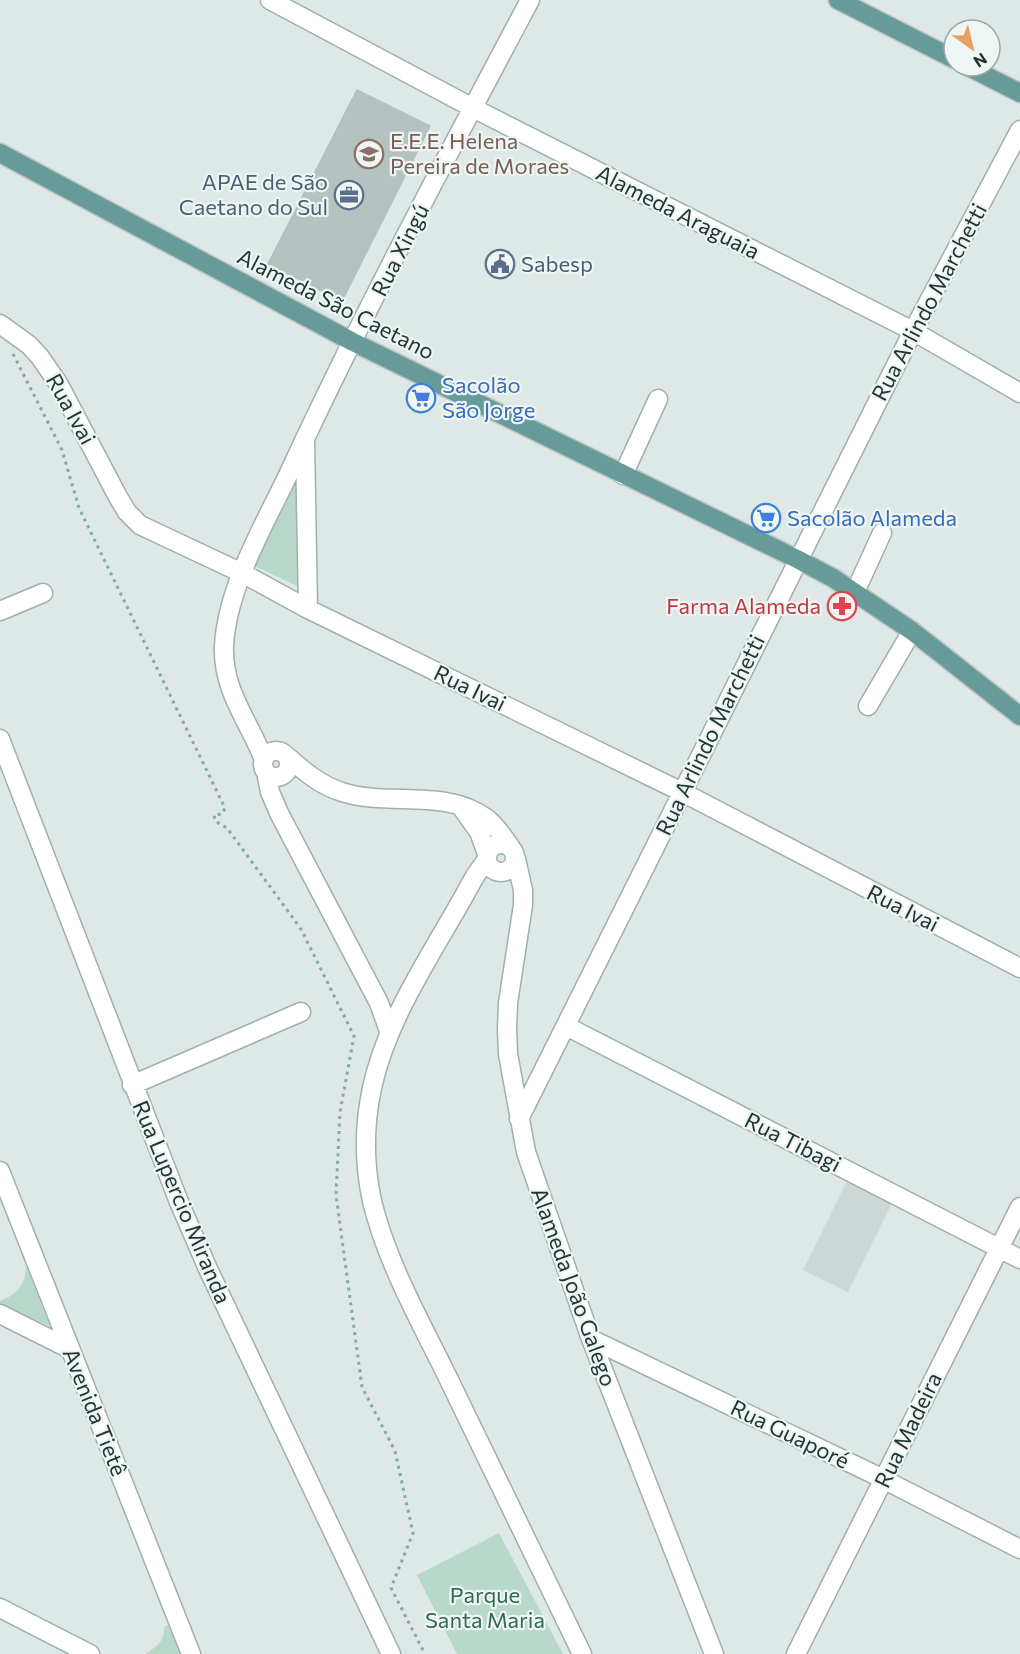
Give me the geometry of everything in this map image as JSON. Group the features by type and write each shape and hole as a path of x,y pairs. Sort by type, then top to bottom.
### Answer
{"main road":[{"path":"838,0 942,53"},
{"path":"991,78 1020,93"},
{"name":"Alameda São Caetano","path":"0,153 352,342 797,559 855,592 912,631 1020,716"}],"street":[{"name":"Alameda Araguaia","path":"270,0 473,108 912,331 1020,393"},
{"name":"Rua Xingú","path":"242,573 352,342 530,0"},
{"name":"Rua Arlindo Marchetti","path":"519,1119 912,331 1020,130"},
{"name":"Rua Ivai","path":"4,326 40,357 58,383 127,512 140,525 242,573 308,609 682,792 1020,968"},
{"path":"623,475 658,399"},
{"name":"Rua Xingú","path":"305,437 308,609"},
{"path":"855,592 882,533"},
{"path":"242,573 227,625 224,669 236,704 251,730 277,765 270,792 280,814 378,1003 389,1031"},
{"path":"0,611 43,593"},
{"path":"868,706 912,631"},
{"name":"Rua Lupercio Miranda","path":"0,739 132,1085 208,1269 391,1654"},
{"name":"Alameda João Galego","path":"277,765 310,777 329,788 358,796 432,801 461,806 486,818 513,853 523,890 523,905 508,1003 508,1054 526,1152 591,1339 714,1654"},
{"path":"461,806 479,832 492,864 516,891 523,905"},
{"path":"492,864 503,872 511,868 513,853 506,844 496,844 492,864 471,884 389,1031 372,1086 366,1134 372,1201 413,1306 582,1654"},
{"path":"132,1085 302,1012"},
{"name":"Rua Tibagi","path":"566,1026 1020,1259"},
{"name":"Avenida Tietê","path":"0,1171 190,1654"},
{"name":"Rua Madeira","path":"796,1654 1020,1207"},
{"path":"0,1314 70,1349"},
{"name":"Rua Guaporé","path":"591,1339 884,1480 1020,1549"},
{"path":"0,1608 90,1654"}],"path":[{"path":"4,326 9,347 62,450 79,508 225,808 222,814 214,815 215,821 227,828 301,929 354,1036 340,1112 336,1195 362,1387 395,1451 413,1533 391,1588 425,1654"}],"shaded area":[{"path":"847,1181 892,1203 848,1292 803,1270"}],"green space":[{"path":"301,455 297,586 248,563"},
{"path":"26,1266 50,1326 0,1304 0,1301 11,1296 19,1288 26,1272"},
{"name":"Parque Santa Maria","path":"499,1533 563,1654 457,1654 417,1575"},
{"path":"168,1625 180,1654 145,1654 159,1643 164,1627"}],"building":[{"name":"APAE de São Caetano do Sul","path":"357,90 430,126 342,301 268,264"}],"place":[{"name":"E.E.E. Helena Pereira de Moraes","path":"369,154"},
{"name":"APAE de São Caetano do Sul","path":"349,195"},
{"name":"Sabesp","path":"500,264"},
{"name":"Sacolão São Jorge","path":"421,398"},
{"name":"Sacolão Alameda","path":"766,518"},
{"name":"Farma Alameda","path":"842,606"}]}
